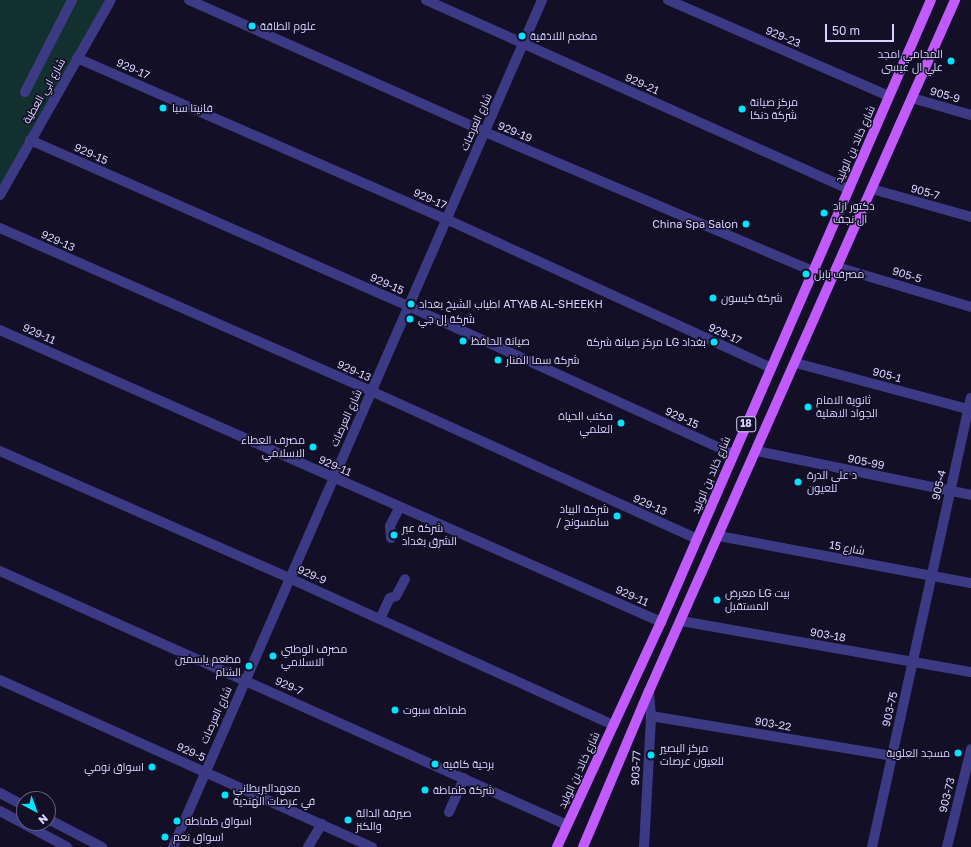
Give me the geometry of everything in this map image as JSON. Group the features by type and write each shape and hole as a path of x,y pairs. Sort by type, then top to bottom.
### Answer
{"main road":[{"name":"شارع خالد بن الوليد","path":"557,847 661,622 812,271 931,0"},
{"name":"18","path":"583,847 649,691 796,363 955,0"}],"street":[{"path":"25,92 72,0"},
{"name":"شارع ابي العطية","path":"0,195 3,182 30,140 111,0"},
{"name":"929-19","path":"189,0 484,132 812,271"},
{"name":"929-21","path":"426,0 848,189"},
{"name":"شارع العرصات","path":"173,847 542,0"},
{"name":"929-23","path":"668,0 889,96"},
{"name":"929-17","path":"77,58 446,219 771,368"},
{"name":"905-9","path":"912,98 971,115"},
{"name":"929-15","path":"30,140 408,306 733,454"},
{"name":"905-7","path":"872,189 971,217"},
{"name":"929-13","path":"0,228 371,391 697,539"},
{"name":"905-5","path":"837,267 971,307"},
{"name":"929-11","path":"0,330 661,622"},
{"name":"905-1","path":"796,363 970,410"},
{"name":"905-4","path":"931,577 970,410 971,398"},
{"name":"929-9","path":"0,451 289,578 613,725"},
{"name":"905-99","path":"757,451 971,495"},
{"path":"391,538 390,526 400,508"},
{"name":"شارع 15","path":"719,536 931,577 971,583"},
{"name":"929-7","path":"0,571 567,825"},
{"name":"903-75","path":"872,847 931,577"},
{"path":"380,619 390,598 396,596 405,579"},
{"name":"903-18","path":"681,621 971,672"},
{"name":"929-5","path":"0,680 372,847"},
{"name":"903-77","path":"644,847 651,716 649,691"},
{"name":"903-22","path":"651,716 892,756"},
{"name":"903-73","path":"947,847 971,750"},
{"path":"449,812 464,778"},
{"path":"0,793 16,802"},
{"path":"0,812 67,847"},
{"path":"56,823 102,847"},
{"path":"308,847 322,824"}],"green space":[{"path":"0,0 113,0 0,186"}],"place":[{"name":"علوم الطاقة","path":"252,26"},
{"name":"مطعم اللاذقية","path":"522,36"},
{"name":"المحامي امجد علي ال عيسى","path":"951,61"},
{"name":"فانيتا سبا","path":"163,108"},
{"name":"مركز صيانة شركة دنكا","path":"742,109"},
{"name":"دكتور ازاد ال نجف","path":"824,213"},
{"name":"China Spa Salon","path":"746,224"},
{"name":"مصرف بابل","path":"806,274"},
{"name":"شركة كيسون","path":"713,298"},
{"name":"اطياب الشيخ بغداد ATYAB AL-SHEEKH","path":"411,304"},
{"name":"شركة إل جي","path":"410,319"},
{"name":"صيانة الحافظ","path":"463,341"},
{"name":"مركز صيانة شركة LG بغداد","path":"714,342"},
{"name":"شركة سما المنار","path":"498,360"},
{"name":"ثانوية الامام الجواد الاهلية","path":"808,407"},
{"name":"مكتب الحياة العلمي","path":"621,423"},
{"name":"مصرف العطاء الاسلامي","path":"313,447"},
{"name":"د علي الدرة للعيون","path":"798,482"},
{"name":"شركة البياد / سامسونج","path":"617,516"},
{"name":"شركة عبر الشرق بغداد","path":"394,535"},
{"name":"معرض LG بيت المستقبل","path":"717,600"},
{"name":"مصرف الوطني الاسلامي","path":"273,656"},
{"name":"مطعم ياسمين الشام","path":"249,666"},
{"name":"طماطة سبوت","path":"395,710"},
{"name":"مسجد العلوية","path":"958,753"},
{"name":"مركز البصير للعيون عرصات","path":"651,755"},
{"name":"برحية كافيه","path":"435,764"},
{"name":"اسواق نومي","path":"152,767"},
{"name":"شركة طماطة","path":"425,790"},
{"name":"معهدالبريطاني في عرصات الهندية","path":"225,795"},
{"name":"صيرفة الدالة والكنز","path":"348,820"},
{"name":"اسواق طماطه","path":"177,821"},
{"name":"اسواق نعم","path":"165,837"}]}
